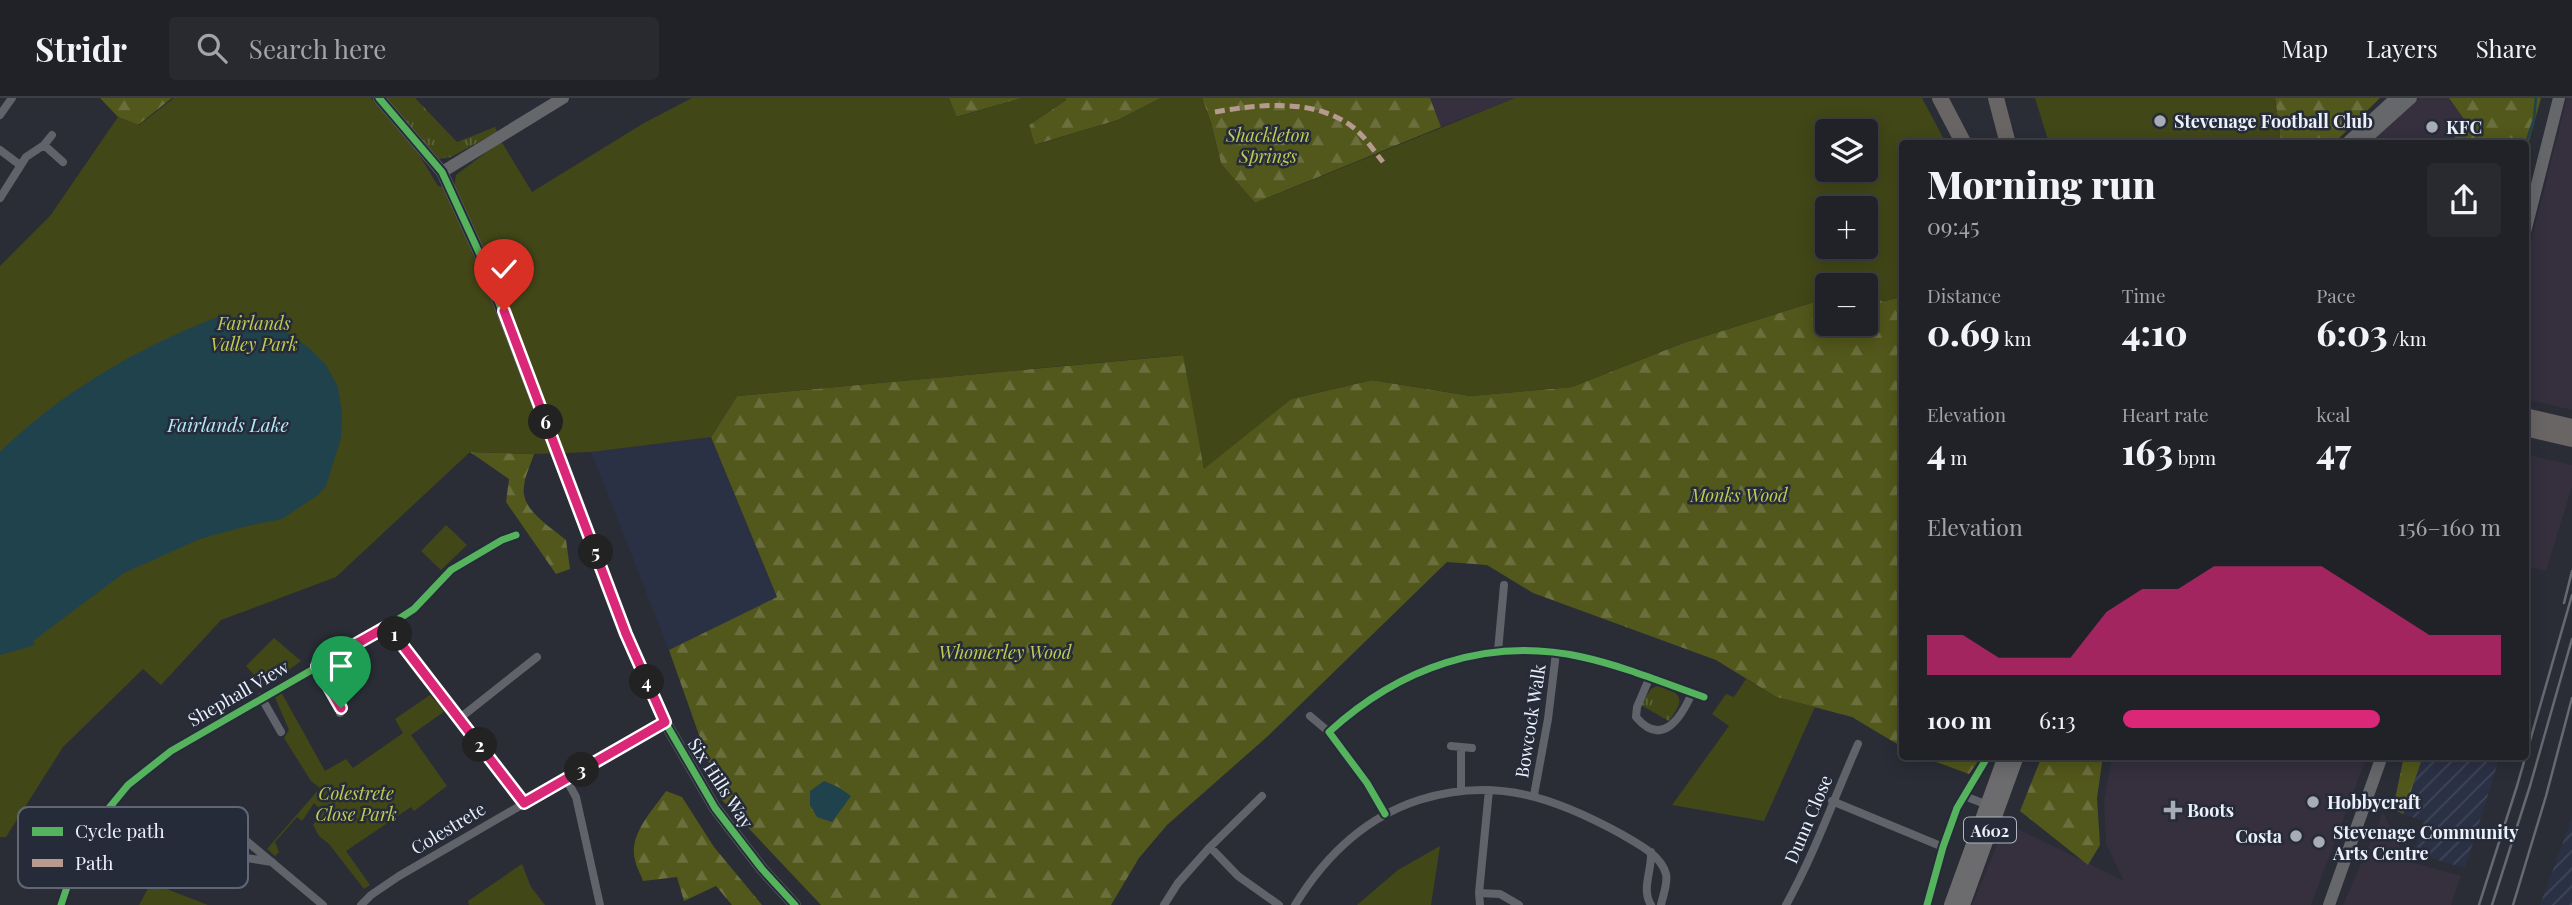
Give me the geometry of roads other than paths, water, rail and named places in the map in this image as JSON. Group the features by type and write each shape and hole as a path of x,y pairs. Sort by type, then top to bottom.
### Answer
{"highway":[{"path":"1941,98 1962,140"},
{"path":"1996,98 2007,140"},
{"path":"2529,417 2572,427"},
{"path":"2529,429 2572,439"}],"main road":[{"name":"A602","path":"1951,905 2004,760"},
{"name":"A602","path":"1963,905 2016,760"}],"street":[{"path":"0,115 12,98"},
{"name":"Six Hills Way","path":"379,98 442,172 500,300 626,634 665,722 715,808 755,860 795,905"},
{"path":"442,172 563,98"},
{"path":"2350,140 2396,98"},
{"path":"2364,140 2411,98"},
{"path":"2529,216 2559,98"},
{"path":"0,198 20,165 29,154 44,145 51,135"},
{"path":"44,145 63,162"},
{"path":"0,150 20,165"},
{"name":"Shephall View","path":"110,807 128,785 171,751 386,627 414,609 451,570 502,540 516,535"},
{"path":"1498,651 1504,585"},
{"path":"386,627 394,632 524,803"},
{"path":"1329,732 1369,699 1399,681 1430,667 1498,651 1556,653 1585,658 1704,697"},
{"name":"Bowcock Walk","path":"1534,795 1548,719 1556,653"},
{"path":"460,718 537,657"},
{"name":"Shephall View","path":"317,666 339,702 340,713"},
{"path":"1649,679 1636,716 1657,731 1672,726 1686,707 1692,693"},
{"name":"Shephall View","path":"261,697 281,732"},
{"path":"1311,716 1329,732 1367,782 1385,814"},
{"name":"Colestrete","path":"361,905 399,876 665,722"},
{"name":"Dunn Close","path":"1786,905 1821,836 1832,801 1857,744"},
{"path":"1451,746 1472,748"},
{"path":"1461,747 1461,791"},
{"path":"2329,905 2381,760"},
{"path":"566,779 576,797 600,905"},
{"path":"1927,905 1957,808 1974,779"},
{"path":"1480,905 1489,790"},
{"path":"1295,905 1324,863 1339,847 1356,832 1385,814 1418,800 1461,791 1489,790 1534,795 1581,813 1651,852 1665,871 1667,880 1661,905"},
{"path":"1164,905 1178,883 1210,847 1262,796"},
{"path":"1964,796 1987,805"},
{"path":"1832,801 1943,847"},
{"path":"248,842 323,905"},
{"path":"1210,847 1248,885 1279,905"},
{"path":"1651,852 1646,891 1651,905"},
{"path":"248,858 271,862"},
{"name":"Shephall View","path":"61,905 67,888"},
{"path":"1479,893 1500,894 1519,905"}],"water":[{"name":"Fairlands Lake","path":"215,318 255,322 290,334 326,365 338,387 342,413 341,438 326,486 318,495 282,519 200,539 124,573 33,641 35,645 0,655 0,452 48,410 101,374 157,343"},
{"path":"824,781 851,796 832,822 817,817 810,805 810,791"}],"waterway":[{"path":"2527,140 2534,119 2536,98"}],"railway":[{"path":"2564,603 2572,571"},
{"path":"2529,744 2572,595"},
{"path":"2492,905 2530,786 2572,639"},
{"path":"2513,905 2572,698"},
{"path":"2479,905 2524,760"}],"place":[{"name":"Stevenage Football Club","path":"2160,121"},
{"name":"KFC","path":"2432,127"},
{"name":"Hobbycraft","path":"2313,802"},
{"name":"Boots","path":"2173,810"},
{"name":"Costa","path":"2296,836"},
{"name":"Stevenage Community Arts Centre","path":"2319,842"}],"park label":[{"name":"Shackleton Springs","path":"1268,145"},
{"name":"Fairlands Valley Park","path":"254,333"},
{"name":"Monks Wood","path":"1739,495"},
{"name":"Whomerley Wood","path":"1005,652"},
{"name":"Colestrete Close Park","path":"356,803"}]}
